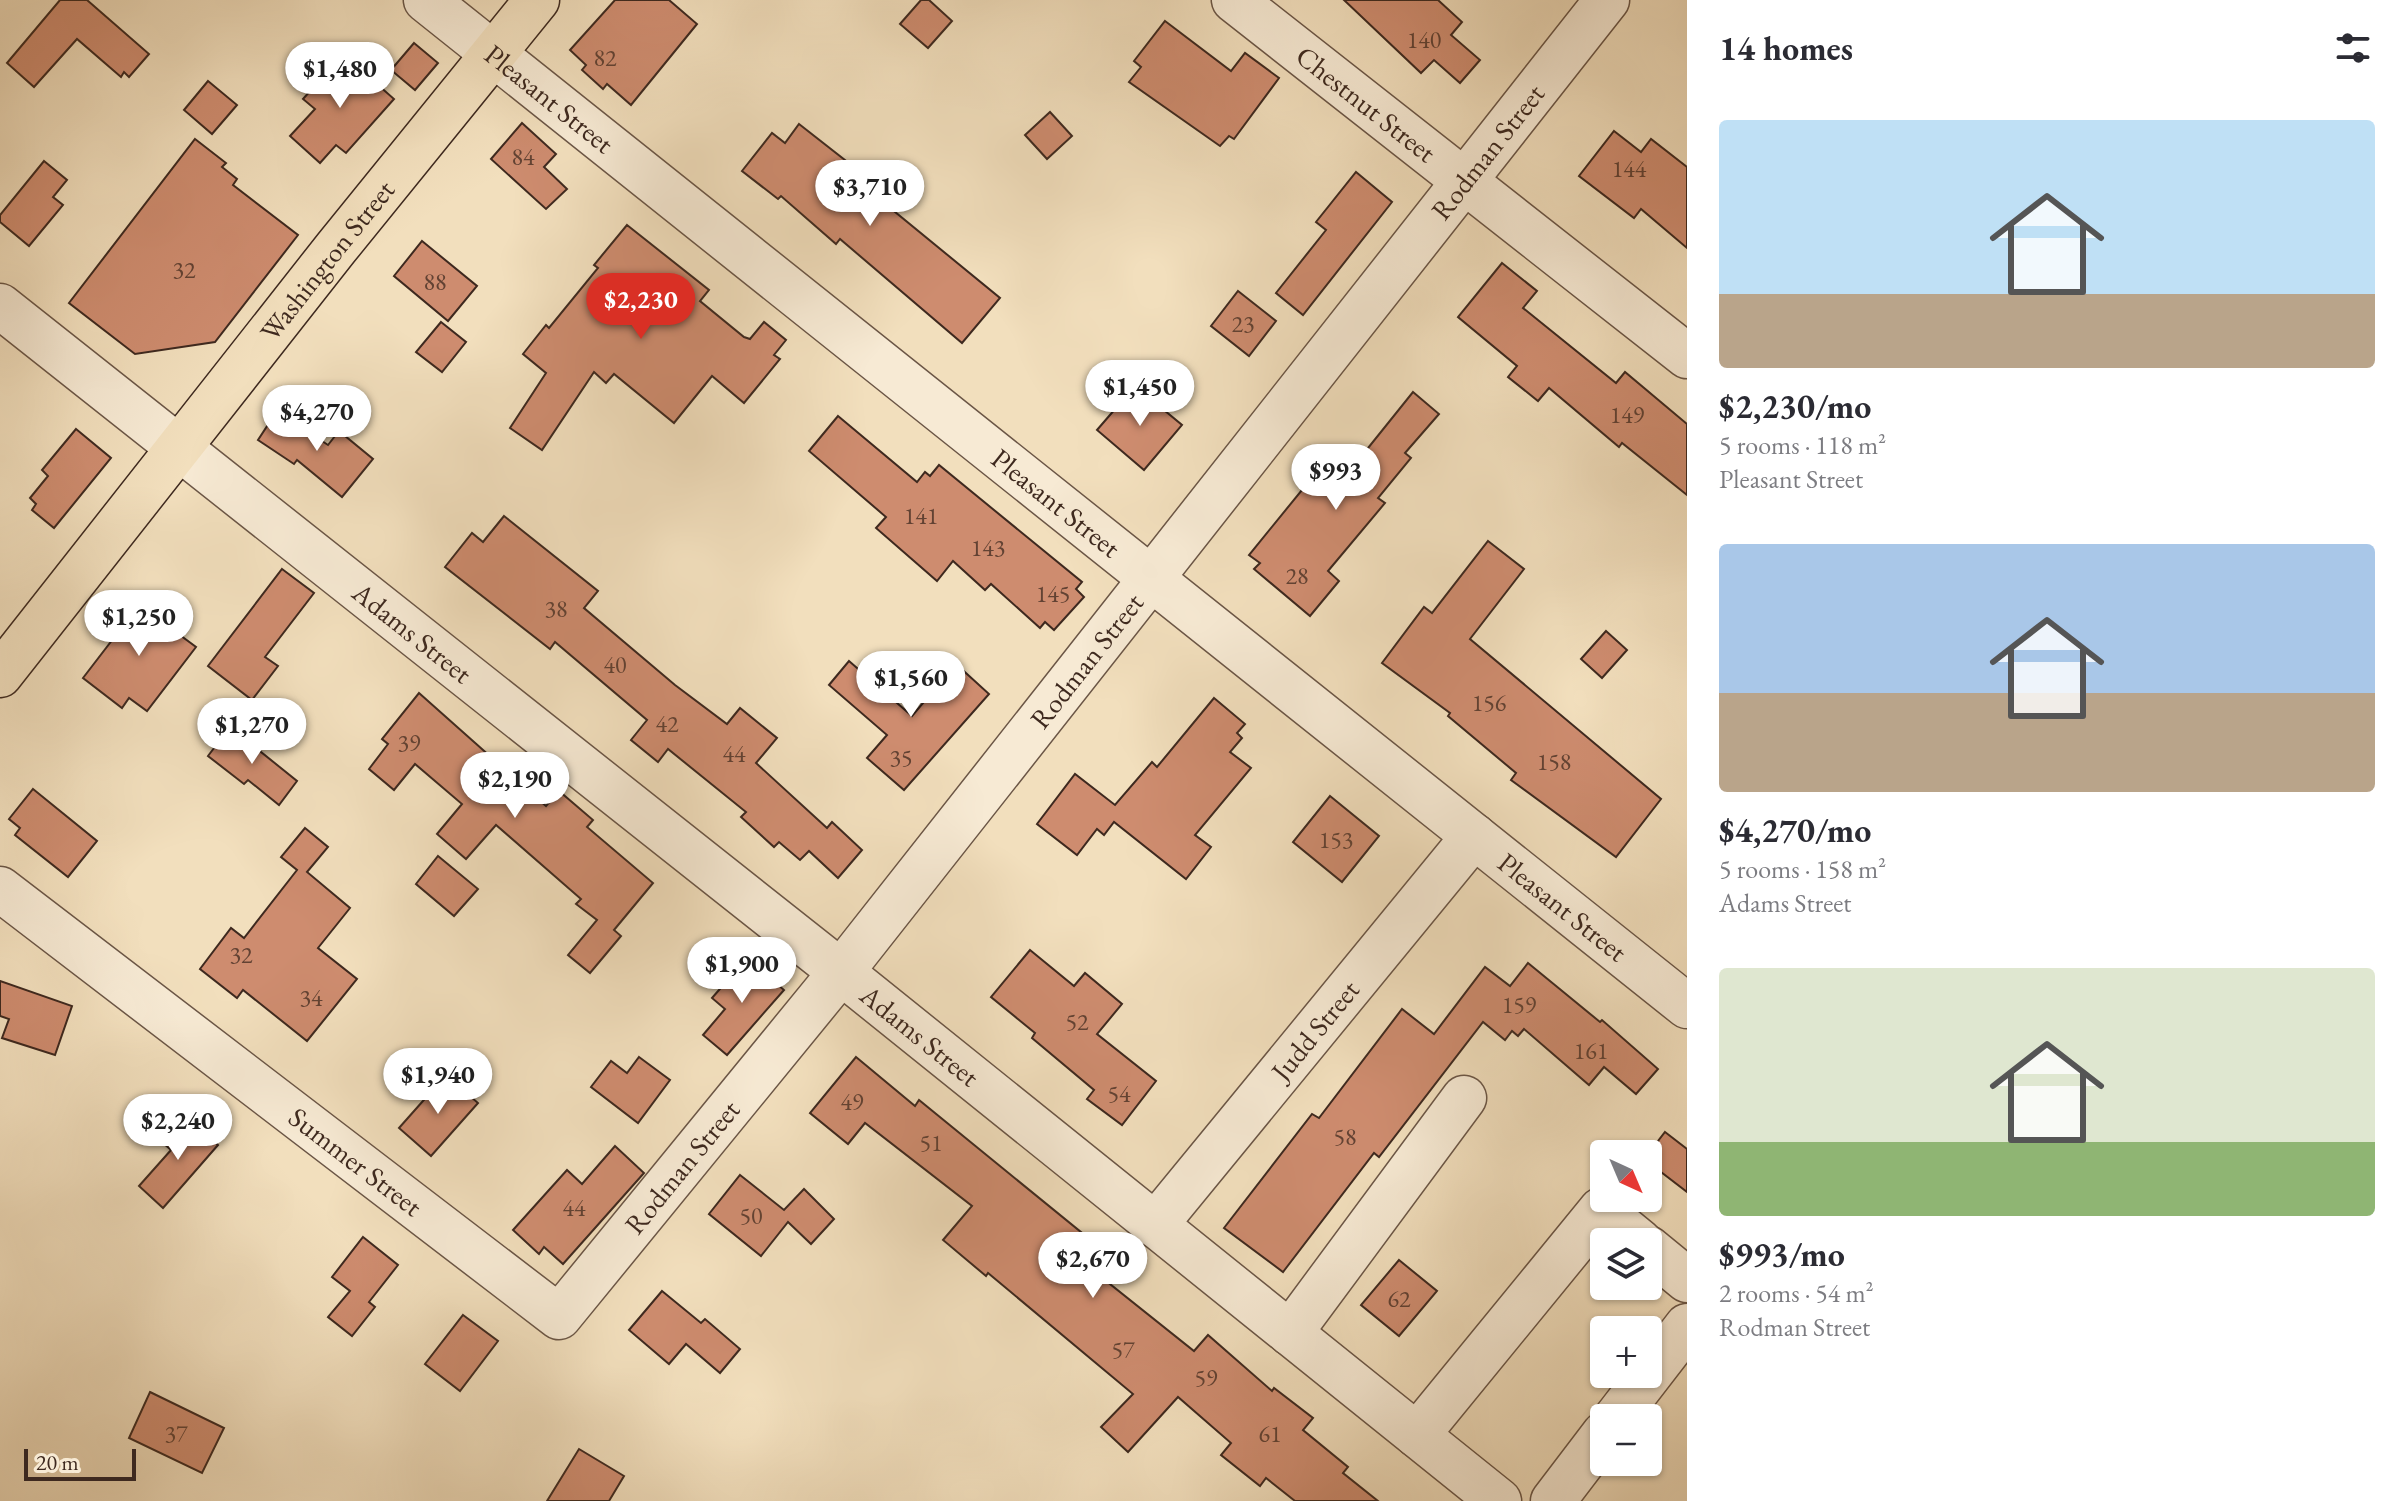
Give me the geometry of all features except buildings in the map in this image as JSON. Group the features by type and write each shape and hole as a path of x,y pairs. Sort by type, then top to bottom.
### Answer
{"main road":[{"name":"Washington Street","path":"0,675 537,0"}],"street":[{"name":"Pleasant Street","path":"426,0 1687,1006"},
{"name":"Chestnut Street","path":"1234,0 1687,356"},
{"name":"Rodman Street","path":"559,1317 841,972 1607,0"},
{"name":"Adams Street","path":"0,306 841,972 1499,1501"},
{"name":"Judd Street","path":"1155,1225 1474,836"},
{"name":"Summer Street","path":"0,889 559,1317"},
{"path":"1290,1333 1464,1098"},
{"path":"1417,1435 1601,1210 1623,1228"},
{"path":"1662,1259 1687,1280"},
{"path":"1627,1404 1687,1326"},
{"path":"1553,1501 1590,1452"}]}
